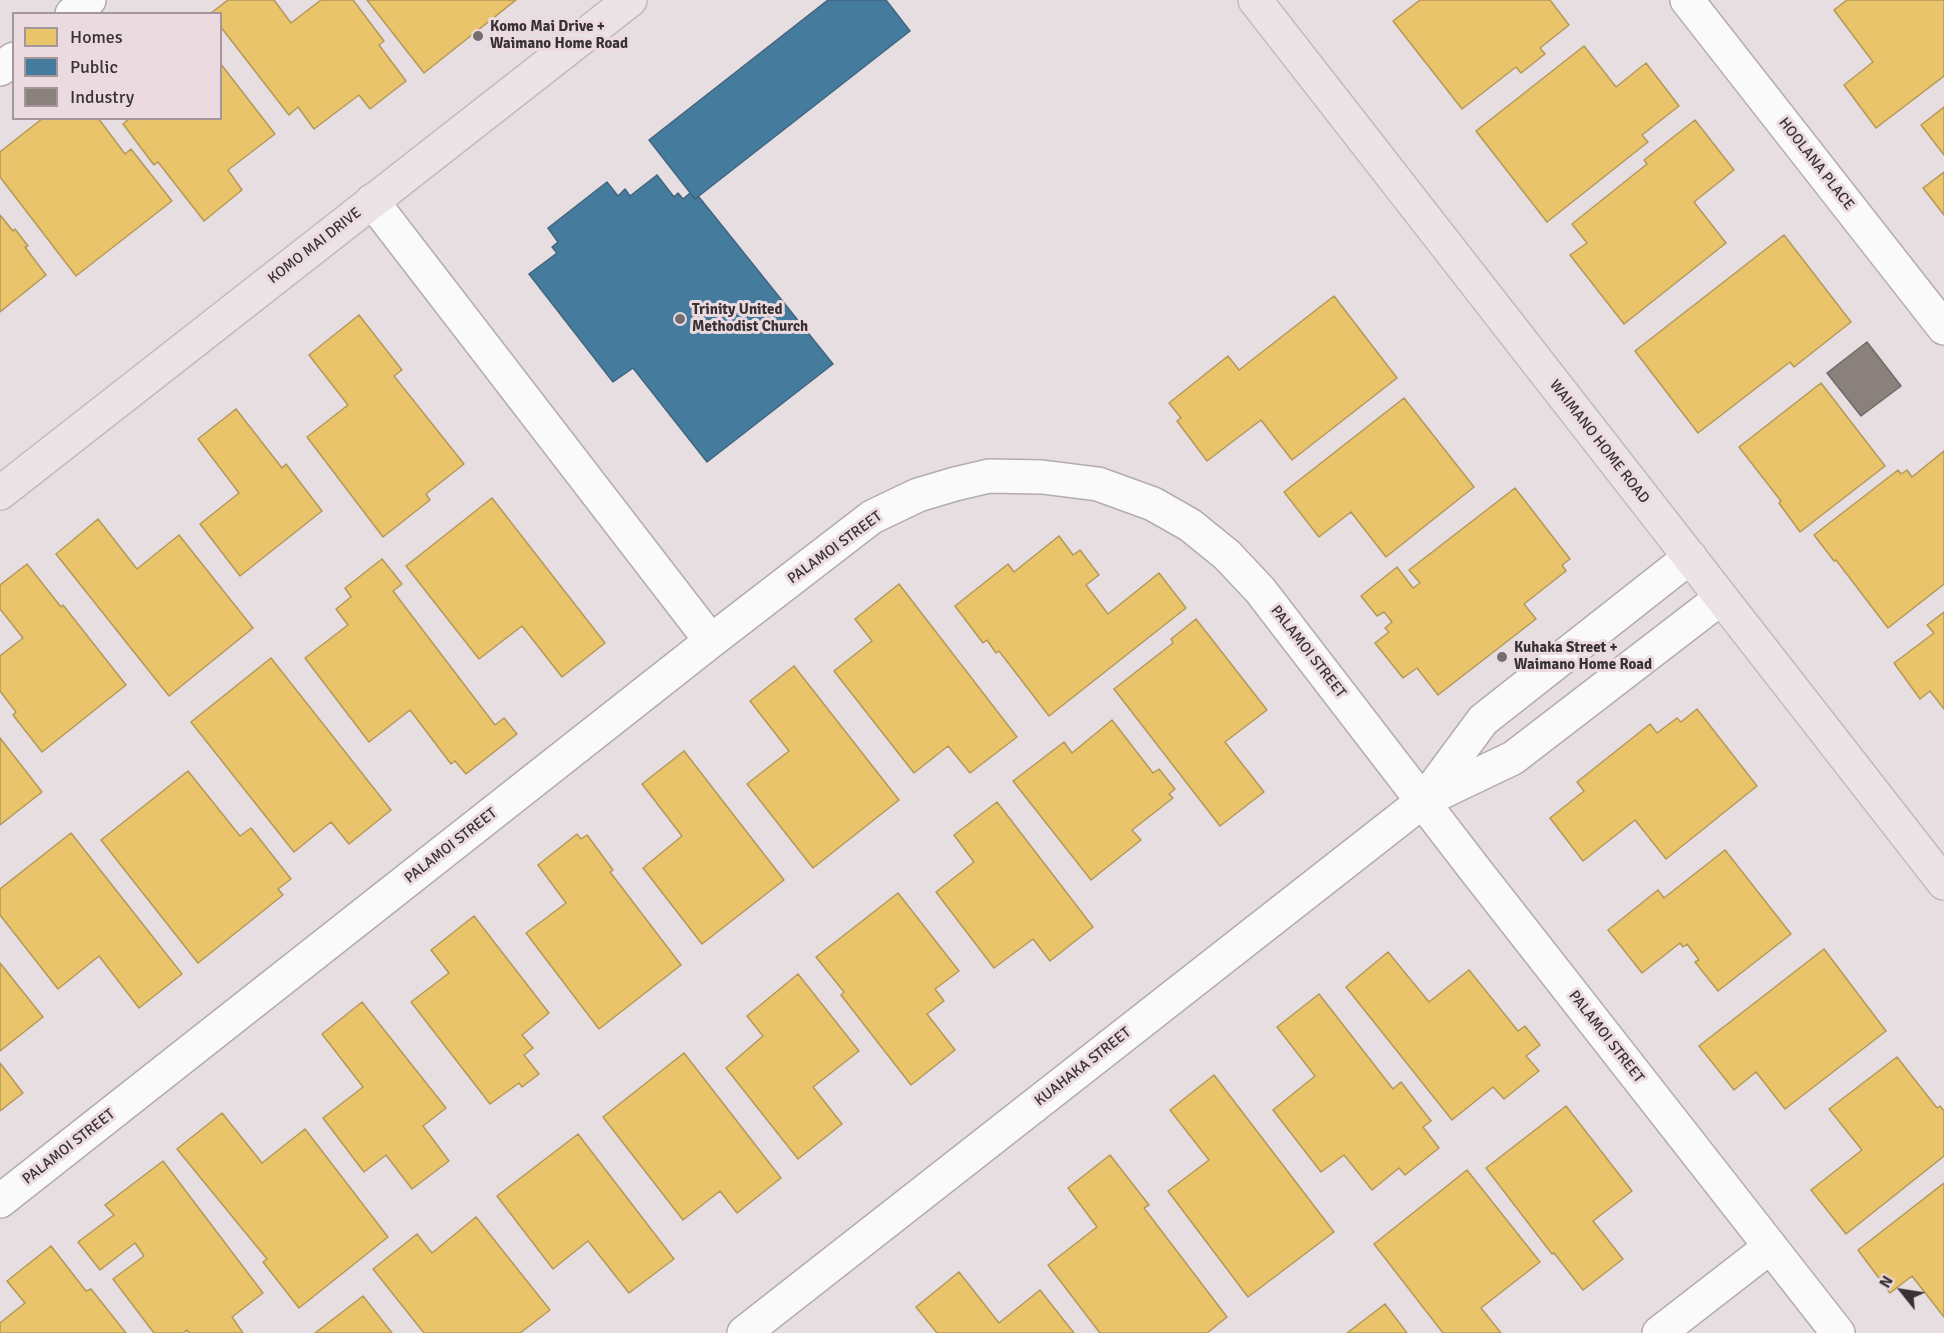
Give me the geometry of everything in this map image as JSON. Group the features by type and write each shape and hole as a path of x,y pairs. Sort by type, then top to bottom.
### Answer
{"main road":[{"name":"KOMO MAI DRIVE","path":"0,493 630,0"},
{"name":"WAIMANO HOME ROAD","path":"1256,0 1944,883"}],"street":[{"path":"74,12 89,0"},
{"name":"HOOLANA PLACE","path":"1687,0 1944,328"},
{"path":"372,201 711,641"},
{"name":"PALAMOI STREET","path":"0,1201 711,641 872,517 918,495 988,476 1042,477 1098,484 1153,504 1190,525 1227,555 1260,590 1838,1333"},
{"name":"KUAHAKA STREET","path":"1423,801 1483,720 1690,557"},
{"name":"KUAHAKA STREET","path":"744,1333 1423,801 1513,758 1721,598"},
{"path":"1659,1333 1770,1247"}],"building: Homes":[{"path":"228,0 274,0 291,23 321,0 353,0 384,41 379,45 406,81 370,109 359,95 314,129 298,107 289,115 222,29 222,12 212,12"},
{"path":"367,0 516,0 424,73"},
{"path":"1420,0 1550,0 1569,25 1540,48 1545,54 1521,73 1516,67 1462,109 1393,21"},
{"path":"1847,0 1944,0 1944,76 1876,128 1844,85 1873,62 1834,10"},
{"path":"1584,46 1616,87 1646,63 1679,106 1642,135 1648,142 1547,222 1476,131"},
{"path":"222,66 275,134 228,170 242,190 204,221 158,162 154,165 123,124 128,120 222,120"},
{"path":"1944,107 1944,155 1921,125"},
{"path":"40,120 100,120 125,154 131,149 172,201 76,276 0,177 0,152"},
{"path":"1695,120 1734,170 1694,202 1726,243 1624,324 1570,255 1587,243 1572,224 1647,164 1644,160"},
{"path":"1944,172 1944,215 1923,188"},
{"path":"0,215 13,231 15,229 46,275 0,312"},
{"path":"1784,235 1851,322 1794,367 1790,362 1698,433 1635,351"},
{"path":"1334,296 1397,378 1292,460 1261,420 1207,461 1177,421 1181,418 1169,403 1228,356 1239,370"},
{"path":"359,315 402,370 394,376 464,464 426,494 430,500 383,537 307,437 348,405 309,355"},
{"path":"1821,383 1885,466 1800,532 1779,503 1781,501 1739,447"},
{"path":"1404,398 1474,487 1386,557 1351,512 1319,537 1284,492"},
{"path":"236,409 282,468 286,464 322,511 240,576 200,524 239,493 198,439"},
{"path":"1944,451 1944,584 1888,628 1814,535 1898,470 1901,474 1907,470 1912,477"},
{"path":"1515,488 1570,559 1562,565 1566,571 1524,604 1536,619 1438,695 1417,668 1403,678 1375,643 1389,632 1385,628 1392,622 1384,612 1377,616 1361,596 1397,567 1413,588 1420,583 1409,570"},
{"path":"492,498 605,643 562,677 522,626 479,659 406,566"},
{"path":"98,519 137,569 179,535 253,628 169,696 56,554"},
{"path":"1059,536 1073,555 1080,550 1099,575 1086,585 1108,614 1159,573 1186,608 1049,716 999,651 996,653 987,640 983,643 955,606 1008,564 1014,572"},
{"path":"382,559 402,584 393,591 495,725 504,718 517,734 466,774 455,761 451,764 410,710 369,742 305,658 348,625 336,609 351,597 345,588"},
{"path":"27,564 61,607 63,605 126,685 42,752 13,715 16,712 0,691 0,656 23,638 0,609 0,585"},
{"path":"899,584 1017,737 970,773 948,746 914,773 834,671 872,641 855,619"},
{"path":"1944,612 1944,709 1930,691 1920,699 1894,663 1934,633 1927,625"},
{"path":"1196,619 1267,710 1225,742 1264,792 1220,826 1114,689 1173,643 1171,639"},
{"path":"271,658 391,810 349,844 331,822 294,852 191,722"},
{"path":"794,666 899,800 813,868 747,784 789,751 750,701"},
{"path":"1697,709 1757,786 1666,859 1635,820 1583,861 1550,818 1584,791 1577,782 1650,724 1657,733 1677,718 1681,722"},
{"path":"1112,720 1153,773 1159,769 1175,789 1169,794 1173,798 1132,830 1141,840 1091,880 1013,781 1064,742 1072,753"},
{"path":"0,738 42,792 0,825"},
{"path":"684,751 784,880 702,944 643,868 682,836 642,784"},
{"path":"188,771 240,836 251,828 291,879 278,889 283,895 198,963 101,840"},
{"path":"997,802 1093,927 1050,961 1033,939 994,968 936,892 974,862 954,835"},
{"path":"71,833 182,974 139,1008 99,956 58,989 0,915 0,889"},
{"path":"577,834 581,839 587,835 613,870 610,872 681,965 599,1029 526,933 566,903 538,865"},
{"path":"1725,850 1791,934 1718,991 1695,962 1699,960 1687,944 1683,947 1680,943 1642,973 1608,930 1658,890 1664,898"},
{"path":"898,893 959,971 935,989 944,1001 927,1014 955,1050 911,1085 841,995 844,992 816,957"},
{"path":"474,916 549,1013 522,1035 533,1048 524,1055 539,1074 522,1087 519,1083 490,1104 411,1002 449,973 431,950"},
{"path":"1824,949 1886,1031 1785,1109 1756,1072 1734,1090 1699,1046"},
{"path":"1388,952 1429,1002 1469,970 1518,1031 1525,1026 1540,1045 1526,1056 1539,1071 1504,1099 1493,1087 1452,1120 1346,987"},
{"path":"0,963 43,1017 0,1051"},
{"path":"798,974 859,1051 813,1087 842,1124 798,1159 726,1068 763,1036 747,1016"},
{"path":"1319,994 1393,1089 1401,1082 1431,1121 1423,1127 1439,1148 1405,1175 1399,1168 1372,1190 1344,1155 1321,1172 1273,1110 1315,1076 1277,1027"},
{"path":"362,1002 446,1108 423,1126 449,1161 412,1189 386,1155 364,1172 323,1118 363,1087 322,1034"},
{"path":"684,1053 781,1178 737,1213 720,1191 683,1220 603,1117"},
{"path":"1897,1057 1937,1108 1940,1106 1944,1111 1944,1156 1846,1234 1811,1190 1862,1150 1829,1109"},
{"path":"0,1063 23,1093 0,1111"},
{"path":"1214,1075 1334,1232 1248,1297 1168,1191 1209,1160 1170,1110"},
{"path":"1566,1106 1632,1191 1593,1221 1623,1259 1583,1290 1554,1253 1552,1254 1486,1168"},
{"path":"222,1113 262,1163 305,1129 388,1237 299,1308 263,1262 267,1259 177,1149"},
{"path":"578,1134 674,1259 629,1293 588,1241 553,1269 497,1196"},
{"path":"1110,1155 1149,1205 1144,1208 1227,1317 1207,1333 1100,1333 1048,1265 1097,1227 1068,1188"},
{"path":"163,1161 263,1293 232,1317 243,1333 189,1333 187,1330 183,1333 154,1333 113,1279 144,1256 135,1243 100,1270 78,1242 114,1215 105,1205"},
{"path":"1467,1170 1540,1262 1481,1308 1501,1333 1443,1333 1374,1244"},
{"path":"1944,1183 1944,1317 1912,1276 1890,1293 1858,1250"},
{"path":"476,1217 550,1310 520,1333 424,1333 373,1269 417,1234 432,1253"},
{"path":"51,1246 86,1291 91,1289 126,1333 0,1333 0,1323 25,1303 7,1281"},
{"path":"959,1272 999,1323 1040,1290 1074,1333 937,1333 916,1307"},
{"path":"363,1296 392,1333 315,1333"},
{"path":"1385,1304 1407,1333 1347,1333"}],"building: Public":[{"path":"828,0 886,0 910,31 695,199 649,140"},
{"name":"Trinity United Methodist Church","path":"657,175 674,197 678,193 683,199 690,193 695,199 699,197 833,364 707,462 633,368 613,382 529,274 557,253 552,247 558,242 548,228 607,182 618,196 625,189 630,196"}],"building: Industry":[{"path":"1867,342 1901,386 1861,416 1827,373"}],"place":[{"name":"Komo Mai Drive + Waimano Home Road","path":"478,36"},
{"name":"Trinity United Methodist Church","path":"680,319"},
{"name":"Kuhaka Street + Waimano Home Road","path":"1502,657"}]}
